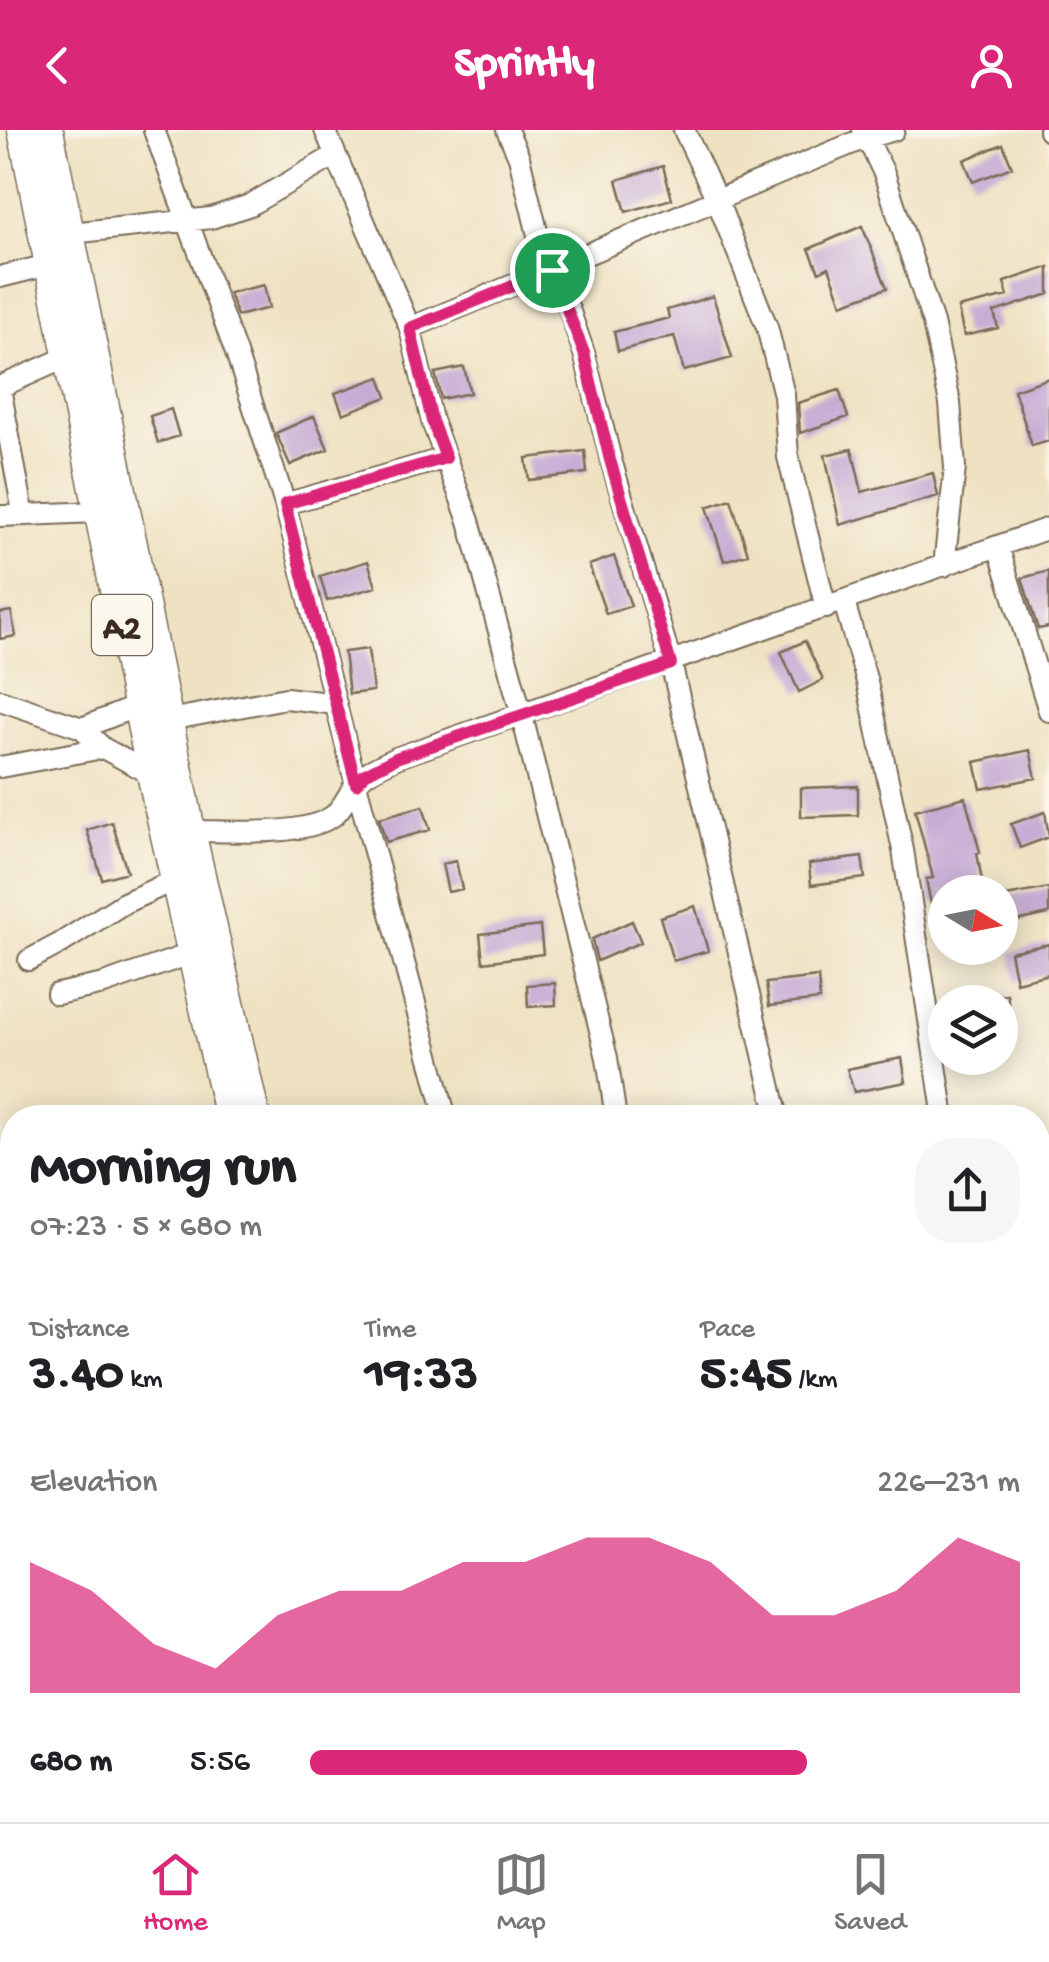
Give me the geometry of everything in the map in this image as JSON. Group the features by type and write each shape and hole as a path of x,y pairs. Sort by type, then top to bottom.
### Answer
{"highway":[{"name":"A2","path":"22,130 98,512 191,831 253,1105"},
{"name":"A2","path":"49,130 157,707 151,774 227,1105"}],"street":[{"path":"154,130 236,353 285,504 442,1105"},
{"path":"325,130 410,328 432,421 469,521 607,1058 614,1105"},
{"path":"508,130 544,260 552,270 584,353 610,460 671,664 775,1105"},
{"path":"684,130 717,200 767,328 784,395 788,457 835,605 867,682 903,850 942,1105"},
{"path":"410,328 864,134 894,130"},
{"path":"864,134 884,173 933,323 950,403 955,468 944,566"},
{"path":"70,232 211,218 250,205 334,156"},
{"path":"0,277 48,265"},
{"path":"23,512 0,387 66,357"},
{"path":"285,504 446,458"},
{"path":"0,516 23,512 98,512"},
{"path":"191,831 316,824 341,809 365,774 396,758 1049,528"},
{"path":"998,546 1049,711"},
{"path":"82,728 157,707 286,698 336,704"},
{"path":"0,700 82,728 103,748 151,774"},
{"path":"0,767 103,748"},
{"path":"28,960 61,944 124,903 177,879"},
{"path":"57,994 104,984 193,953"}],"building":[{"path":"1003,144 1012,167 973,182 964,160"},
{"path":"663,166 672,199 626,212 617,180"},
{"path":"862,226 887,288 842,304 829,267 819,272 809,249"},
{"path":"1049,267 1049,294 994,312 998,328 964,336 958,308 1008,296 1004,282"},
{"path":"264,285 269,308 237,316 229,293"},
{"path":"713,296 732,358 684,371 674,336 618,351 614,332 669,318 667,310"},
{"path":"464,367 470,393 441,399 435,373"},
{"path":"380,377 387,397 343,414 335,393"},
{"path":"1049,378 1049,441 1032,446 1014,390"},
{"path":"839,390 848,417 800,433 798,403"},
{"path":"171,409 179,436 158,443 150,416"},
{"path":"314,416 328,449 290,465 276,433"},
{"path":"852,449 862,492 933,473 938,496 840,525 825,455"},
{"path":"585,451 587,473 529,480 526,458"},
{"path":"731,499 748,554 724,561 707,507"},
{"path":"614,556 631,606 606,614 589,565"},
{"path":"368,561 376,587 327,601 320,576"},
{"path":"1049,571 1049,627 1038,629 1022,578"},
{"path":"11,611 16,636 0,639 0,613"},
{"path":"805,641 823,680 799,692 781,652"},
{"path":"368,649 373,691 349,694 344,652"},
{"path":"1030,750 1036,778 981,789 975,762"},
{"path":"858,786 858,815 801,817 801,788"},
{"path":"965,797 980,852 977,853 981,875 932,875 915,810"},
{"path":"423,806 430,830 386,842 379,818"},
{"path":"1045,812 1049,837 1020,848 1011,824"},
{"path":"112,822 127,872 102,879 87,830"},
{"path":"862,857 865,878 811,885 809,864"},
{"path":"456,861 462,889 448,892 442,864"},
{"path":"1049,888 1049,914 1018,921 1018,894"},
{"path":"695,906 708,951 673,961 660,917"},
{"path":"632,921 641,942 597,961 592,939"},
{"path":"540,926 543,954 483,962 480,934"},
{"path":"1049,944 1049,974 1016,982 1013,965 1018,965 1018,950"},
{"path":"818,977 820,1000 769,1006 766,983"},
{"path":"555,983 556,1005 528,1007 527,985"},
{"path":"902,1058 906,1082 854,1092 847,1069"}],"route":[{"path":"552,270 584,353 610,460 671,664 396,758 365,774 356,784 285,504 446,458 432,421 410,328 552,270"}]}
